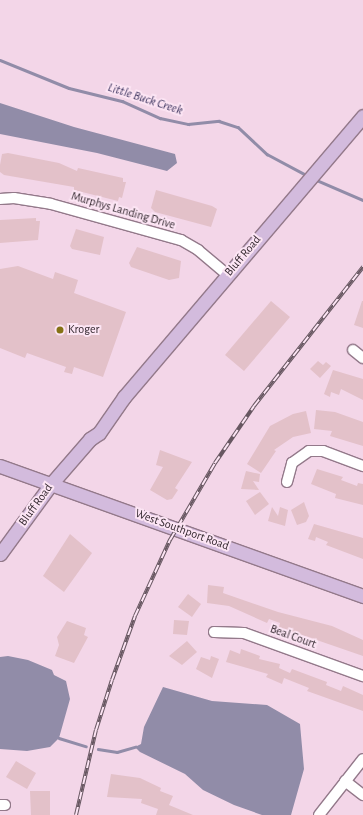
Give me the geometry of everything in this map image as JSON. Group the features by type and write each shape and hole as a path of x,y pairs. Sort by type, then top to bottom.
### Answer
{"main road":[{"name":"Bluff Road","path":"0,554 50,484 90,439 92,429 105,413 124,397 363,116"},
{"name":"West Southport Road","path":"0,466 363,596"}],"street":[{"name":"Murphys Landing Drive","path":"0,199 14,198 51,204 181,240 196,248 228,275"},
{"path":"353,350 363,358"},
{"path":"287,482 292,463 309,452 323,452 363,466"},
{"name":"Beal Court","path":"214,632 244,633 363,676"},
{"path":"319,815 363,758"},
{"path":"345,781 363,795"}],"shaded area":[{"path":"0,103 74,127 175,154 177,163 167,171 97,153 0,134"},
{"path":"8,656 28,660 52,670 54,675 66,681 70,699 59,738 50,747 27,751 0,749 0,657"},
{"path":"163,687 212,701 267,705 300,724 304,769 291,815 262,815 234,805 203,790 185,774 140,752 135,747 141,744 144,727"}],"building":[{"path":"8,153 59,163 77,171 78,168 123,178 123,182 126,182 122,198 119,197 118,201 74,190 74,187 4,175 0,172 2,154"},
{"path":"156,190 212,206 217,209 211,227 155,212 151,208"},
{"path":"36,218 36,221 40,221 38,240 0,243 0,220"},
{"path":"76,229 104,237 100,255 72,249 70,246"},
{"path":"137,247 181,261 179,278 169,280 131,267 129,263"},
{"name":"Kroger","path":"18,266 53,279 55,272 78,280 74,293 126,312 103,377 74,367 72,374 64,372 66,367 27,353 25,358 0,348 0,269"},
{"path":"271,301 290,317 244,371 225,355"},
{"path":"363,301 363,328 354,325"},
{"path":"318,361 323,365 326,362 331,366 320,378 310,369"},
{"path":"333,370 363,379 363,400 341,389 339,395 331,392 330,397 324,394"},
{"path":"316,410 335,412 363,422 363,446 330,436 332,431 314,429"},
{"path":"306,411 311,433 293,437 274,450 276,451 261,473 247,464 270,426 293,414"},
{"path":"160,450 192,462 175,488 178,490 172,499 167,500 150,490 163,467 156,465"},
{"path":"317,469 343,477 341,480 357,486 358,483 363,484 363,505 335,498 336,494 311,484"},
{"path":"246,471 260,474 259,482 253,481 259,490 241,489"},
{"path":"260,492 269,504 255,515 246,501"},
{"path":"304,502 309,516 306,522 297,525 291,510"},
{"path":"272,507 278,516 280,507 288,510 285,526 268,521"},
{"path":"314,524 363,538 363,559 326,545 328,542 316,537 315,541 308,539"},
{"path":"70,534 92,553 64,592 43,576"},
{"path":"208,585 224,587 223,593 278,612 332,626 363,640 363,656 279,627 280,623 269,619 267,623 229,606 207,603"},
{"path":"188,594 201,604 192,617 178,607"},
{"path":"174,620 189,621 187,635 173,634"},
{"path":"67,621 86,628 84,635 88,637 74,663 55,656 59,645 57,637"},
{"path":"187,641 197,652 182,665 169,656"},
{"path":"241,649 260,656 259,659 280,664 279,668 290,673 292,669 327,682 326,685 341,691 343,686 363,695 363,711 307,691 309,688 284,678 282,684 266,677 268,674 226,662 230,650 240,654"},
{"path":"211,656 219,659 212,678 196,669 201,657 210,660"},
{"path":"16,761 36,773 27,789 6,777"},
{"path":"111,774 140,778 161,788 160,791 173,796 169,805 193,815 156,815 158,809 141,803 142,799 107,797"},
{"path":"30,791 50,791 50,815 31,815"}],"waterway":[{"name":"Little Buck Creek","path":"0,60 69,88 122,101 160,118 188,124 219,121 238,127 267,154 308,176"},
{"name":"Little Buck Creek","path":"314,179 363,200"},
{"path":"59,738 86,746"},
{"path":"98,749 117,752 135,747"}],"railway":[{"path":"76,815 96,730 112,680 135,616 170,540 215,463 254,406 363,267"}],"place":[{"name":"Kroger","path":"60,330"}]}
